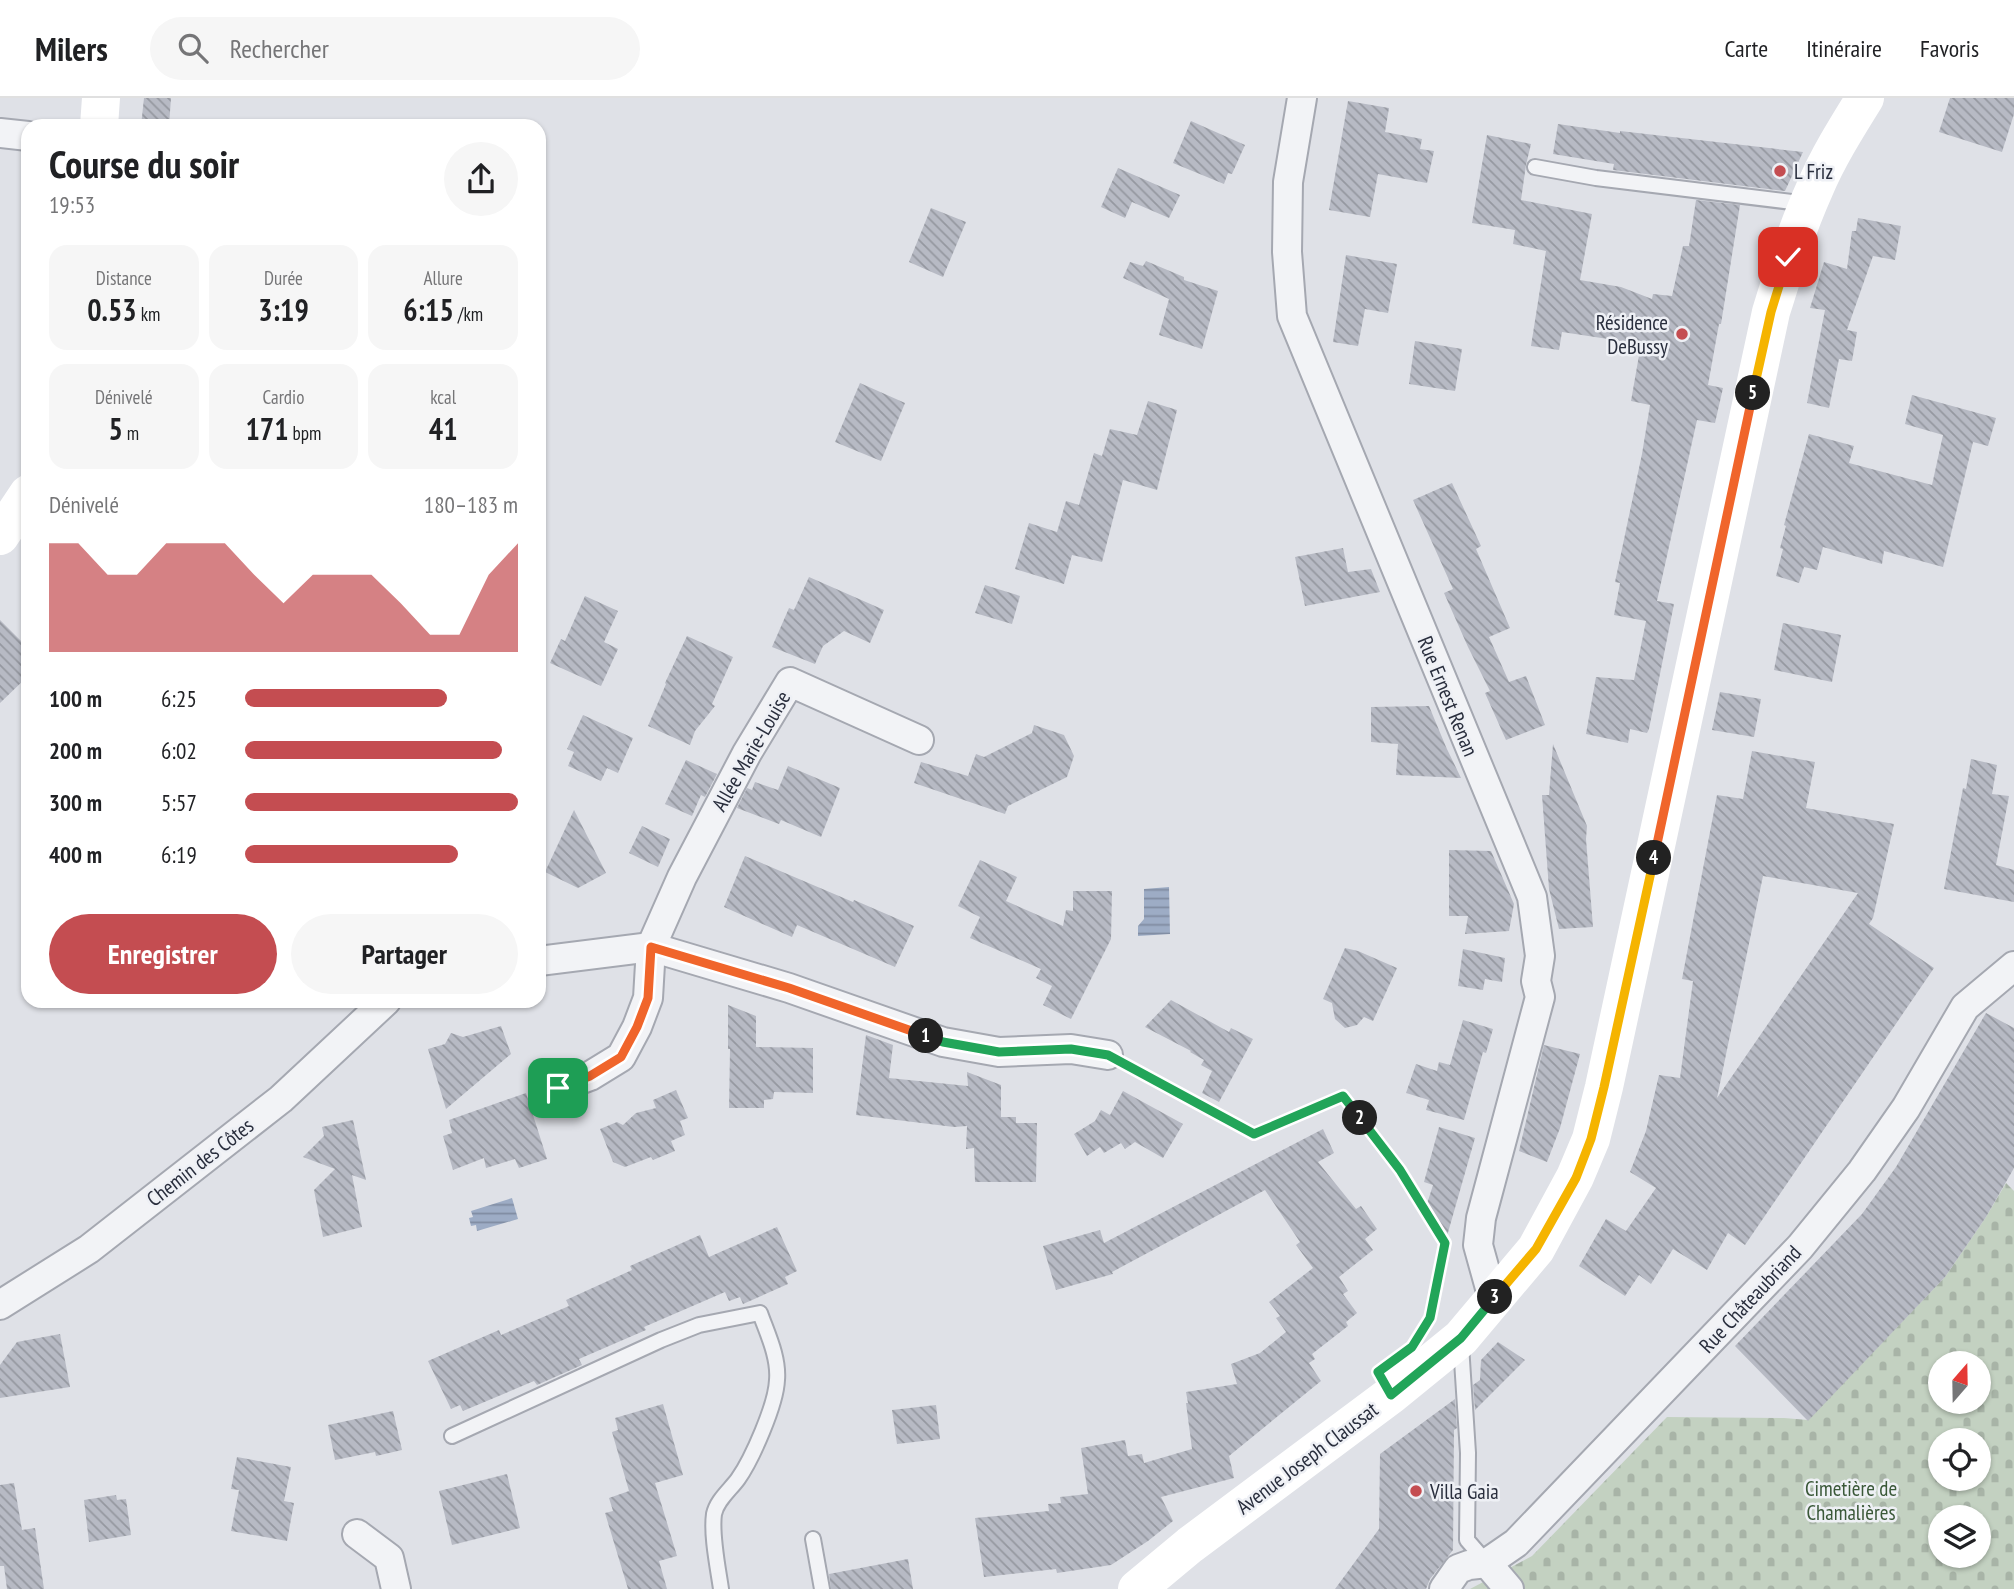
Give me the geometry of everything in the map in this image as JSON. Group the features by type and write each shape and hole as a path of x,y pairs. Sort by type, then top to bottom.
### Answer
{"main road":[{"path":"100,119 101,98"},
{"name":"Avenue Joseph Claussat","path":"1137,1589 1190,1545 1402,1387 1446,1328 1493,1299 1536,1249 1576,1178 1591,1139 1604,1087 1771,312 1788,257 1809,204 1833,152 1865,98"},
{"path":"0,536 21,505"}],"street":[{"name":"Rue Ernest Renan","path":"1301,98 1288,183 1287,252 1292,316 1532,897 1540,956 1536,981 1540,997 1481,1218 1478,1245 1493,1299"},
{"path":"0,133 21,135"},
{"name":"Allée Marie-Louise","path":"651,947 705,832 747,752 790,682 919,740"},
{"path":"546,960 651,947 789,988 943,1042 999,1052 1071,1049 1108,1055"},
{"path":"558,1088 590,1076 621,1057 648,998 651,947"},
{"name":"Rue Châteaubriand","path":"1444,1589 1458,1569 1487,1563 1516,1543 1800,1247 1862,1171 1898,1118 1965,1007 2014,966"},
{"name":"Chemin des Côtes","path":"0,1305 89,1249 249,1124 378,1008"},
{"path":"357,1534 389,1558 396,1589"},
{"path":"1487,1563 1509,1589"}],"lane":[{"path":"1535,167 1596,178 1809,204"},
{"path":"452,1436 661,1340 699,1325 760,1313 773,1351 778,1380 759,1441 714,1513 721,1589"},
{"path":"1446,1328 1468,1453 1467,1540 1487,1563"},
{"path":"814,1539 822,1589"}],"path":[{"path":"1108,1055 1254,1134 1343,1096 1400,1170 1445,1243 1446,1328"}],"green space":[{"name":"Cimetière de Chamalières","path":"2006,1183 2014,1191 2014,1589 1470,1589 1532,1556 1667,1417 1808,1420 1945,1277"}],"water":[{"path":"1169,887 1170,934 1138,936 1138,926 1144,919 1144,889"},
{"path":"512,1198 518,1219 477,1231 476,1225 471,1226 471,1211"}],"building":[{"path":"144,98 171,98 170,119 142,119"},
{"path":"1950,98 2014,98 2014,114 2002,152 1939,132"},
{"path":"1348,101 1389,108 1385,132 1422,139 1420,149 1434,151 1427,183 1378,174 1370,217 1329,210"},
{"path":"1191,121 1245,145 1232,174 1228,173 1224,184 1173,163"},
{"path":"1558,124 1803,152 1785,191 1613,170 1614,164 1553,154"},
{"path":"1487,135 1531,144 1521,200 1592,214 1580,280 1621,287 1652,299 1653,294 1672,296 1683,246 1689,246 1696,200 1740,205 1721,324 1708,385 1723,388 1715,423 1697,420 1657,601 1674,604 1649,729 1647,733 1630,729 1628,743 1586,734 1596,677 1634,680 1646,621 1614,615 1620,583 1615,582 1650,405 1631,401 1641,344 1562,332 1559,350 1531,346 1546,251 1513,244 1515,230 1472,223"},
{"path":"1118,168 1180,195 1169,218 1132,202 1125,218 1101,207"},
{"path":"931,208 966,222 943,277 909,262"},
{"path":"1858,218 1901,226 1895,260 1873,256 1847,330 1857,332 1852,361 1839,359 1829,408 1807,403 1825,310 1810,308 1824,262 1847,269 1852,231 1856,231"},
{"path":"1346,255 1397,264 1388,313 1365,309 1358,346 1333,342"},
{"path":"1146,261 1184,277 1184,280 1218,291 1202,349 1159,335 1169,299 1123,278 1130,262 1143,266"},
{"path":"1415,341 1462,349 1455,391 1409,384"},
{"path":"860,383 905,403 881,461 835,442"},
{"path":"1912,395 1996,418 1988,446 1973,442 1943,567 1884,551 1882,564 1823,547 1817,570 1804,567 1799,583 1776,576 1783,549 1780,548 1786,526 1784,525 1809,434 1854,446 1849,463 1932,485 1943,435 1905,424"},
{"path":"1148,401 1177,410 1157,490 1123,480 1102,562 1072,555 1064,584 1015,569 1029,523 1057,532 1066,501 1079,505 1094,453 1102,456 1110,429 1137,435"},
{"path":"1452,483 1481,546 1476,549 1510,628 1489,637 1509,682 1526,676 1545,725 1506,740 1485,693 1490,691 1444,593 1453,589 1413,500"},
{"path":"1343,548 1348,572 1371,569 1380,592 1305,606 1295,557"},
{"path":"809,577 884,610 870,643 844,631 823,646 815,664 772,647 789,608 794,610"},
{"path":"985,585 1020,596 1012,624 975,613"},
{"path":"585,596 618,611 604,642 618,649 601,686 550,663 561,639 565,641"},
{"path":"0,620 21,641 21,683 0,703"},
{"path":"1783,623 1841,635 1832,682 1774,670"},
{"path":"687,636 733,657 712,704 715,706 695,731 690,745 648,726"},
{"path":"1720,692 1761,699 1754,737 1712,730"},
{"path":"1429,706 1461,778 1396,775 1398,744 1371,742 1371,707"},
{"path":"583,715 633,738 618,773 607,768 601,781 568,766 574,752 567,749"},
{"path":"1034,725 1064,735 1074,756 1067,777 1008,806 1005,814 914,783 921,762 968,776 976,754 984,757 1032,733"},
{"path":"1553,744 1587,826 1593,927 1559,929 1549,889 1542,795 1549,795"},
{"path":"1752,751 1815,762 1806,808 1894,824 1873,918 1869,924 1934,968 1745,1245 1728,1233 1707,1270 1673,1249 1651,1284 1639,1275 1625,1296 1579,1266 1606,1219 1626,1231 1656,1188 1630,1172 1646,1131 1659,1075 1680,1078 1693,981 1682,979 1717,795 1743,799","holes":["1763,876 1858,893 1717,1098"]},
{"path":"1971,759 1997,765 1992,794 2009,796 1996,865 2014,870 2014,902 1944,889"},
{"path":"686,760 717,774 705,797 701,795 692,816 665,804"},
{"path":"788,766 840,788 821,837 781,820 779,824 737,808 747,788 752,790 755,782 778,790"},
{"path":"574,810 606,873 578,888 546,872"},
{"path":"642,826 670,839 658,867 629,853"},
{"path":"1449,850 1491,851 1514,904 1509,931 1465,934 1468,916 1449,916"},
{"path":"745,856 914,926 895,967 797,925 792,937 724,907"},
{"path":"980,860 1017,877 1006,901 1063,926 1066,910 1073,911 1073,891 1112,891 1111,939 1071,1019 1043,1005 1052,986 1036,978 1041,969 970,938 980,917 958,906"},
{"path":"1345,948 1397,968 1373,1021 1364,1017 1357,1025 1345,1028 1335,1019 1332,1003 1323,999"},
{"path":"1463,949 1505,958 1502,982 1485,979 1483,990 1458,986"},
{"path":"1171,1000 1229,1032 1231,1028 1253,1039 1219,1102 1202,1093 1212,1071 1201,1065 1204,1060 1145,1027"},
{"path":"728,1005 756,1016 756,1047 813,1048 813,1093 774,1092 773,1099 764,1100 764,1108 729,1108"},
{"path":"1986,1013 2014,1028 2014,1168 1986,1217 1945,1277 1808,1421 1735,1346 1862,1214 1896,1167"},
{"path":"1463,1020 1493,1029 1486,1053 1483,1052 1464,1120 1426,1110 1429,1100 1406,1093 1416,1064 1437,1071 1439,1062 1450,1065"},
{"path":"501,1026 511,1054 446,1109 428,1049 445,1044 451,1033 463,1037"},
{"path":"866,1035 893,1045 889,1078 968,1086 967,1072 1001,1085 1001,1117 1016,1117 1016,1123 1037,1123 1036,1182 975,1182 974,1148 966,1149 967,1126 954,1127 856,1115"},
{"path":"1544,1045 1580,1054 1560,1128 1547,1162 1519,1151"},
{"path":"676,1090 688,1118 680,1121 685,1135 671,1141 675,1151 625,1167 613,1162 600,1129 617,1122 623,1125 636,1113 656,1108 653,1100"},
{"path":"1123,1091 1183,1124 1163,1158 1135,1142 1125,1149 1121,1143 1104,1153 1100,1147 1087,1156 1074,1134 1095,1121 1101,1110 1110,1115"},
{"path":"526,1093 547,1159 519,1168 515,1159 486,1168 484,1158 453,1170 443,1136 452,1133 449,1120"},
{"path":"353,1120 366,1180 352,1175 362,1227 323,1237 314,1190 335,1169 303,1157 324,1136 322,1127"},
{"path":"1439,1127 1475,1138 1445,1243 1426,1207 1433,1185 1424,1182"},
{"path":"1323,1129 1334,1153 1318,1162 1356,1209 1361,1206 1377,1229 1365,1239 1373,1250 1339,1277 1348,1291 1343,1294 1357,1313 1346,1322 1348,1326 1312,1354 1315,1359 1309,1363 1321,1381 1229,1456 1234,1478 1161,1497 1173,1521 1111,1565 1057,1573 1056,1569 984,1577 975,1518 1049,1511 1048,1504 1061,1503 1060,1497 1088,1494 1081,1448 1125,1440 1128,1456 1142,1454 1144,1463 1192,1449 1186,1392 1237,1384 1231,1364 1260,1353 1286,1332 1276,1318 1280,1316 1269,1302 1313,1268 1296,1245 1300,1242 1265,1190 1112,1272 1113,1274 1056,1290 1043,1246 1100,1230 1104,1243"},
{"path":"777,1227 797,1271 785,1277 788,1284 743,1304 740,1297 729,1301 725,1292 579,1359 582,1365 537,1385 534,1381 463,1411 460,1405 451,1409 428,1361 499,1330 501,1335 569,1306 566,1300 632,1270 630,1266 700,1235 709,1257"},
{"path":"60,1334 70,1387 0,1398 0,1365 17,1342"},
{"path":"1498,1342 1525,1360 1475,1410 1473,1385 1480,1380 1481,1360"},
{"name":"Villa Gaia","path":"1455,1399 1457,1428 1454,1430 1453,1550 1430,1579 1426,1589 1335,1589 1379,1529 1380,1454"},
{"path":"663,1404 683,1475 655,1483 677,1556 659,1561 667,1589 628,1589 605,1513 613,1511 609,1498 629,1491 612,1432 618,1430 615,1418"},
{"path":"936,1405 940,1439 897,1444 892,1410"},
{"path":"393,1411 402,1450 335,1460 328,1425"},
{"path":"237,1457 291,1467 284,1501 294,1503 287,1541 231,1531 239,1490 231,1489"},
{"path":"507,1474 520,1528 452,1545 439,1491"},
{"path":"14,1483 22,1530 35,1528 44,1589 7,1589 4,1566 0,1566 0,1485"},
{"path":"116,1495 117,1500 126,1499 131,1535 89,1542 84,1500"},
{"path":"908,1559 913,1589 831,1589 829,1574"}],"place":[{"name":"L Friz","path":"1780,171"},
{"name":"Résidence DeBussy","path":"1682,334"},
{"name":"Villa Gaia","path":"1416,1491"}],"route":[{"path":"558,1088 590,1076 621,1057 648,998 651,947 789,988 943,1042 999,1052 1071,1049 1108,1055 1254,1134 1343,1096 1400,1170 1445,1243 1430,1318 1412,1347 1378,1372 1391,1395 1461,1338 1536,1249 1576,1178 1591,1139 1771,312 1788,257"}]}
